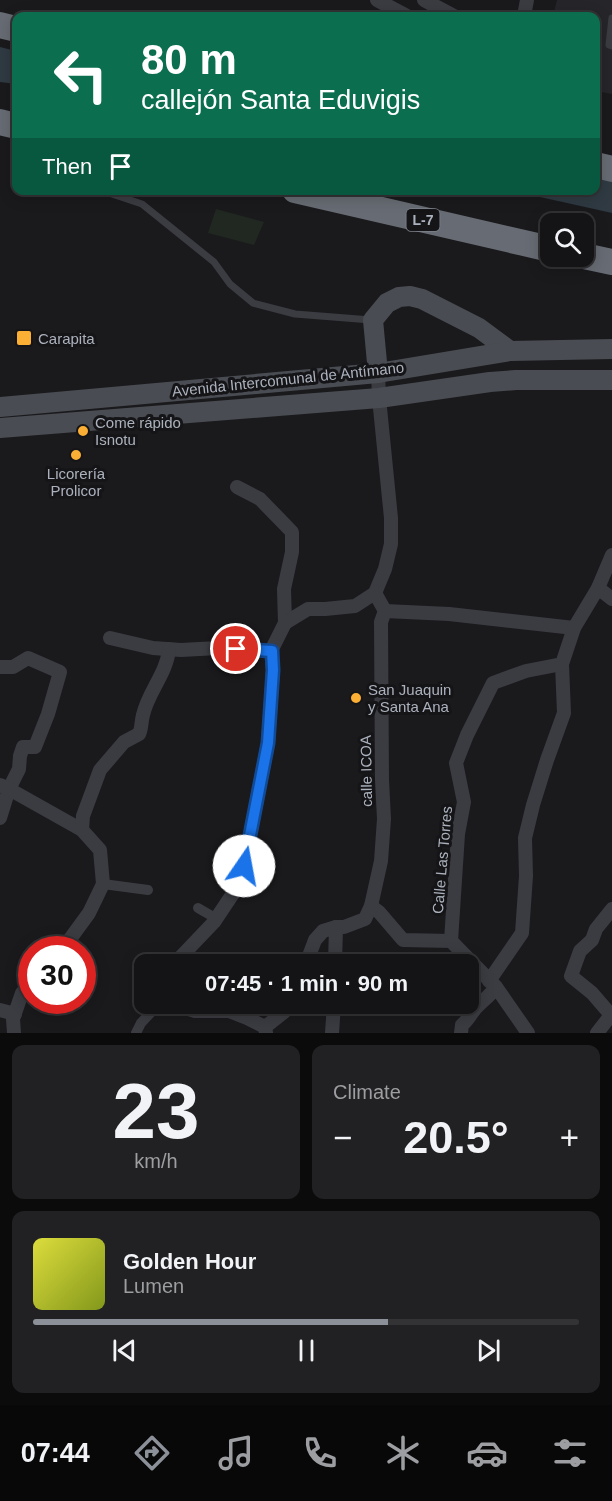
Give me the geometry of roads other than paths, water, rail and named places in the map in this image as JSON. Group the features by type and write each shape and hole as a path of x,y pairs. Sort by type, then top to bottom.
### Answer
{"highway":[{"name":"L-7","path":"317,195 540,247"},
{"path":"594,258 612,262"}],"main road":[{"path":"378,373 373,320 387,303 399,297 410,296 422,299 479,328 510,351"},
{"name":"Avenida Intercomunal de Antímano","path":"0,407 378,373 510,351 612,349"},
{"name":"Avenida Intercomunal de Antímano","path":"0,428 379,398 490,382 612,380"}],"street":[{"path":"377,0 400,12"},
{"path":"424,0 446,12"},
{"path":"285,623 308,609 355,606 375,592 385,569 392,544 378,373"},
{"path":"184,954 217,919 234,892 244,866 268,743 273,670 272,651 285,623 284,589 292,552 292,532 260,499 237,487"},
{"path":"461,1033 462,1024 490,996 492,984 522,933 526,876 525,838 547,760 564,713 562,664 574,628 598,588 612,555"},
{"path":"598,588 612,599"},
{"path":"375,592 385,611 449,614 574,628"},
{"name":"calle ICOA","path":"371,906 381,861 384,819 381,622 385,611"},
{"path":"110,638 153,648 272,651"},
{"path":"82,830 83,816 100,770 124,742 140,734 143,716 168,661 169,649"},
{"path":"0,818 5,787 19,769 23,747 35,747 60,672 27,658 7,667"},
{"name":"Calle Las Torres","path":"451,941 458,834 464,802 456,763 467,735 493,683 526,671 562,664"},
{"path":"5,787 82,830 100,849 103,884 89,914 72,936"},
{"path":"103,884 148,890"},
{"path":"310,954 315,940 323,931 344,927 365,919 371,906 403,940 451,941 492,984 528,1033"},
{"path":"198,908 217,919"},
{"path":"597,1033 611,1015 572,976 580,951 592,940 596,929 612,909"},
{"path":"335,954 336,927"},
{"path":"15,1033 13,1019 18,1005"},
{"path":"0,1010 15,1014"},
{"path":"136,1033 150,1014"},
{"path":"237,1014 266,1030 282,1014"},
{"path":"332,1033 333,1014"}],"lane":[{"path":"612,18 609,45 612,46"},
{"path":"115,195 142,204 214,262 230,284 253,303 295,314 373,320"}],"place":[{"name":"Carapita","path":"24,338"},
{"name":"Come rápido Isnotu","path":"83,431"},
{"name":"Licorería Prolicor","path":"76,455"},
{"name":"San Juaquin y Santa Ana","path":"356,698"}]}
